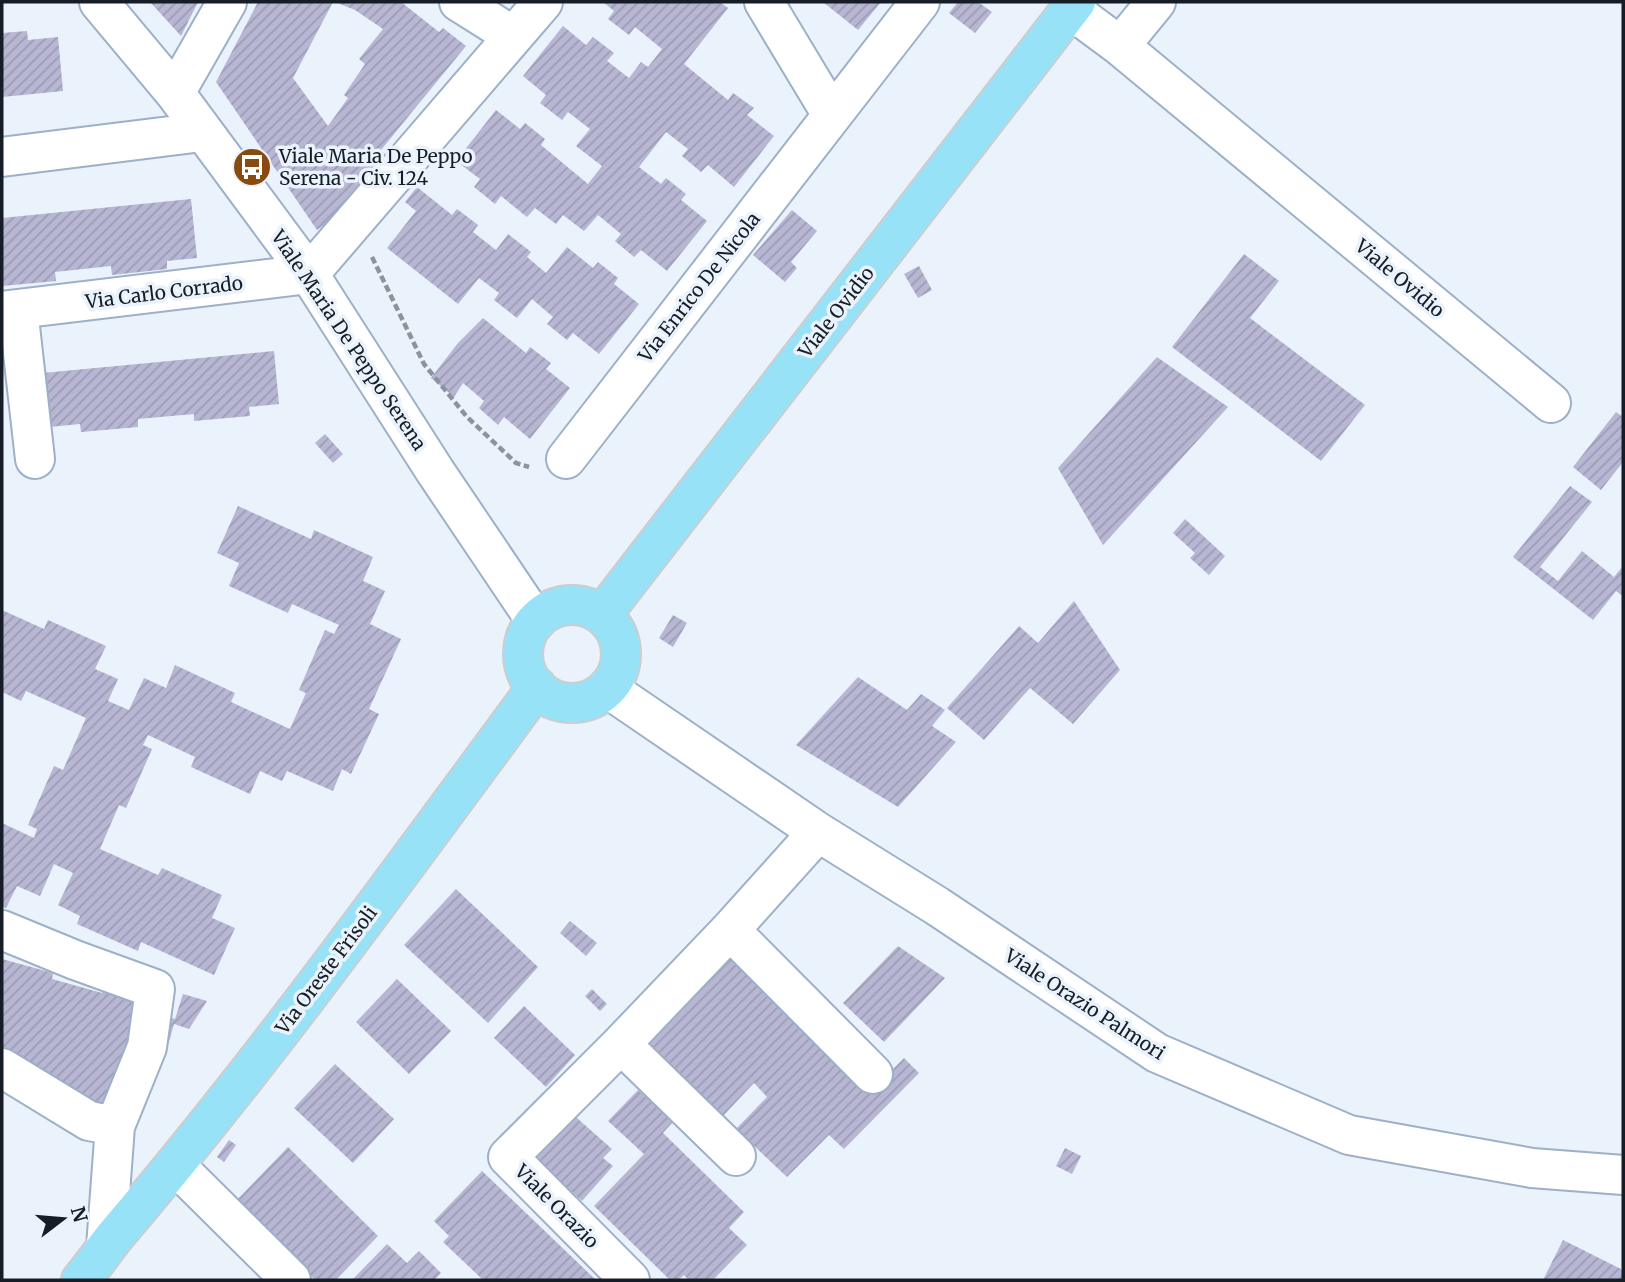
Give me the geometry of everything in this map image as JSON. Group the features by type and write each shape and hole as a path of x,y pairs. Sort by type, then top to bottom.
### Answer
{"main road":[{"name":"Viale Ovidio","path":"602,615 1073,6"},
{"path":"566,606 585,607 602,615 615,629 621,657 616,675 607,688 589,700 570,703 552,698 537,687 526,670 524,652 529,631 536,621 552,610 566,606"},
{"name":"Via Oreste Frisoli","path":"92,1270 251,1070 537,687"}],"street":[{"name":"Viale Maria De Peppo Serena","path":"99,2 175,93 309,274 435,471 536,621"},
{"path":"175,93 228,2"},
{"path":"459,2 513,36"},
{"path":"309,274 544,2"},
{"path":"764,2 832,115"},
{"name":"Via Enrico De Nicola","path":"566,459 920,2"},
{"path":"1120,47 1156,2"},
{"name":"Viale Ovidio","path":"1073,6 1550,403"},
{"path":"2,157 202,132"},
{"name":"Via Carlo Corrado","path":"35,459 10,310 309,274"},
{"name":"Viale Orazio Palmori","path":"607,688 818,832 937,906 1157,1053 1349,1135 1532,1168 1623,1175"},
{"name":"Viale Orazio","path":"630,1280 508,1157 730,930 818,832"},
{"name":"Via Oreste Frisoli","path":"2,930 155,989 147,1046 115,1126 92,1270"},
{"path":"730,930 873,1074"},
{"path":"621,1044 736,1156"},
{"path":"2,1068 89,1121 115,1126"},
{"path":"176,1165 291,1280"}],"path":[{"path":"354,222 424,365 467,417 516,463 538,471 566,459"}],"building":[{"path":"150,2 198,2 181,36"},
{"path":"258,2 333,2 293,78 328,126 348,98 344,95 365,64 359,59 383,29 355,10 335,2 401,2 439,32 443,28 466,46 381,150 386,155 340,214 317,230 216,82"},
{"path":"603,2 720,2 728,8 684,64 728,100 733,93 754,108 747,115 774,136 734,187 708,165 701,172 682,156 688,149 666,132 639,167 661,184 666,178 686,194 681,200 707,221 667,271 641,250 634,257 615,241 621,234 598,215 584,231 563,215 556,224 535,208 527,217 501,196 495,204 474,187 480,179 456,161 496,110 520,129 525,123 545,139 541,145 588,184 602,166 576,146 590,129 568,112 562,120 540,103 546,95 523,76 563,26 586,45 593,37 614,53 607,61 629,78 641,62 648,67 662,49 635,27 629,35 608,19 614,11"},
{"path":"823,2 881,2 858,30"},
{"path":"958,2 978,2 992,12 975,33 949,13"},
{"path":"27,31 28,40 58,37 63,91 2,97 2,33"},
{"path":"417,187 452,215 457,209 478,225 473,232 496,250 508,234 531,252 527,257 546,273 567,247 593,268 598,262 618,278 614,284 639,304 599,354 573,333 567,340 547,324 553,317 532,299 517,318 494,300 499,293 479,278 458,304 387,248 416,211 405,202"},
{"path":"191,199 197,258 167,261 167,269 112,275 111,266 55,272 56,281 2,286 2,218"},
{"path":"792,210 817,231 791,262 797,268 785,282 753,255"},
{"path":"1244,254 1279,281 1250,318 1365,405 1321,461 1172,347"},
{"path":"919,266 932,290 918,298 904,274"},
{"path":"483,318 526,353 530,347 551,363 546,369 570,388 530,439 504,417 498,425 479,408 484,401 463,383 454,397 431,378 458,343"},
{"path":"274,351 279,404 249,407 250,416 194,421 194,414 138,419 138,427 81,432 80,424 49,427 43,373"},
{"path":"1157,357 1228,407 1103,545 1058,468"},
{"path":"1616,412 1623,417 1623,462 1601,490 1573,467"},
{"path":"325,434 343,454 333,463 315,443"},
{"path":"1570,486 1592,502 1540,567 1558,581 1582,551 1614,577 1623,566 1623,596 1616,591 1593,620 1513,557"},
{"path":"238,506 311,539 314,530 373,557 363,581 385,591 370,624 401,639 369,709 379,714 351,774 342,769 333,791 287,771 282,781 260,771 250,794 191,767 195,757 148,735 143,745 152,749 126,808 119,805 100,849 158,875 162,868 222,895 212,918 235,928 214,975 141,942 138,951 77,924 80,916 58,905 73,873 54,864 40,896 17,886 6,908 2,906 2,823 34,838 37,829 28,825 54,766 63,770 86,718 26,691 21,701 2,692 2,610 44,629 48,620 106,646 95,669 118,679 108,701 129,710 144,678 166,688 175,665 235,693 231,702 290,729 306,693 299,690 325,630 334,634 339,625 292,604 288,613 229,586 239,563 217,553"},
{"path":"1185,519 1225,556 1209,575 1190,558 1195,553 1173,533"},
{"path":"1074,601 1120,670 1073,724 1030,688 984,740 947,708 1019,626 1038,643"},
{"path":"673,615 687,623 673,647 659,638"},
{"path":"858,677 907,710 921,694 945,710 932,726 956,742 898,807 796,745"},
{"path":"456,889 538,967 488,1023 404,945"},
{"path":"570,921 597,943 586,956 560,933"},
{"path":"898,946 945,978 884,1042 843,1003"},
{"path":"723,952 871,1091 904,1058 919,1073 844,1149 829,1135 787,1177 736,1129 767,1097 754,1083 723,1116 640,1038"},
{"path":"2,959 53,973 52,979 102,993 103,990 142,1000 161,1015 175,1019 183,994 207,1001 189,1029 174,1024 166,1052 147,1047 115,1111 73,1099 2,1058"},
{"path":"397,979 451,1031 409,1074 356,1022"},
{"path":"592,989 607,1004 600,1011 585,996"},
{"path":"524,1006 575,1055 546,1087 494,1038"},
{"path":"335,1064 394,1119 353,1163 294,1108"},
{"path":"638,1090 673,1122 663,1133 744,1212 729,1228 747,1245 713,1280 689,1280 684,1275 678,1280 670,1280 594,1206 644,1154 608,1121"},
{"path":"569,1111 612,1149 603,1158 613,1166 582,1201 530,1155"},
{"path":"229,1140 236,1145 224,1162 217,1157"},
{"path":"288,1147 378,1236 336,1280 315,1280 234,1203"},
{"path":"1065,1148 1081,1156 1072,1174 1056,1166"},
{"path":"482,1171 596,1280 483,1280 443,1242 449,1236 434,1221"},
{"path":"1563,1240 1623,1270 1623,1280 1543,1280"},
{"path":"387,1244 407,1263 419,1251 441,1273 434,1280 352,1280"}],"place":[{"name":"Viale Maria De Peppo Serena - Civ. 124","path":"252,167"}]}
